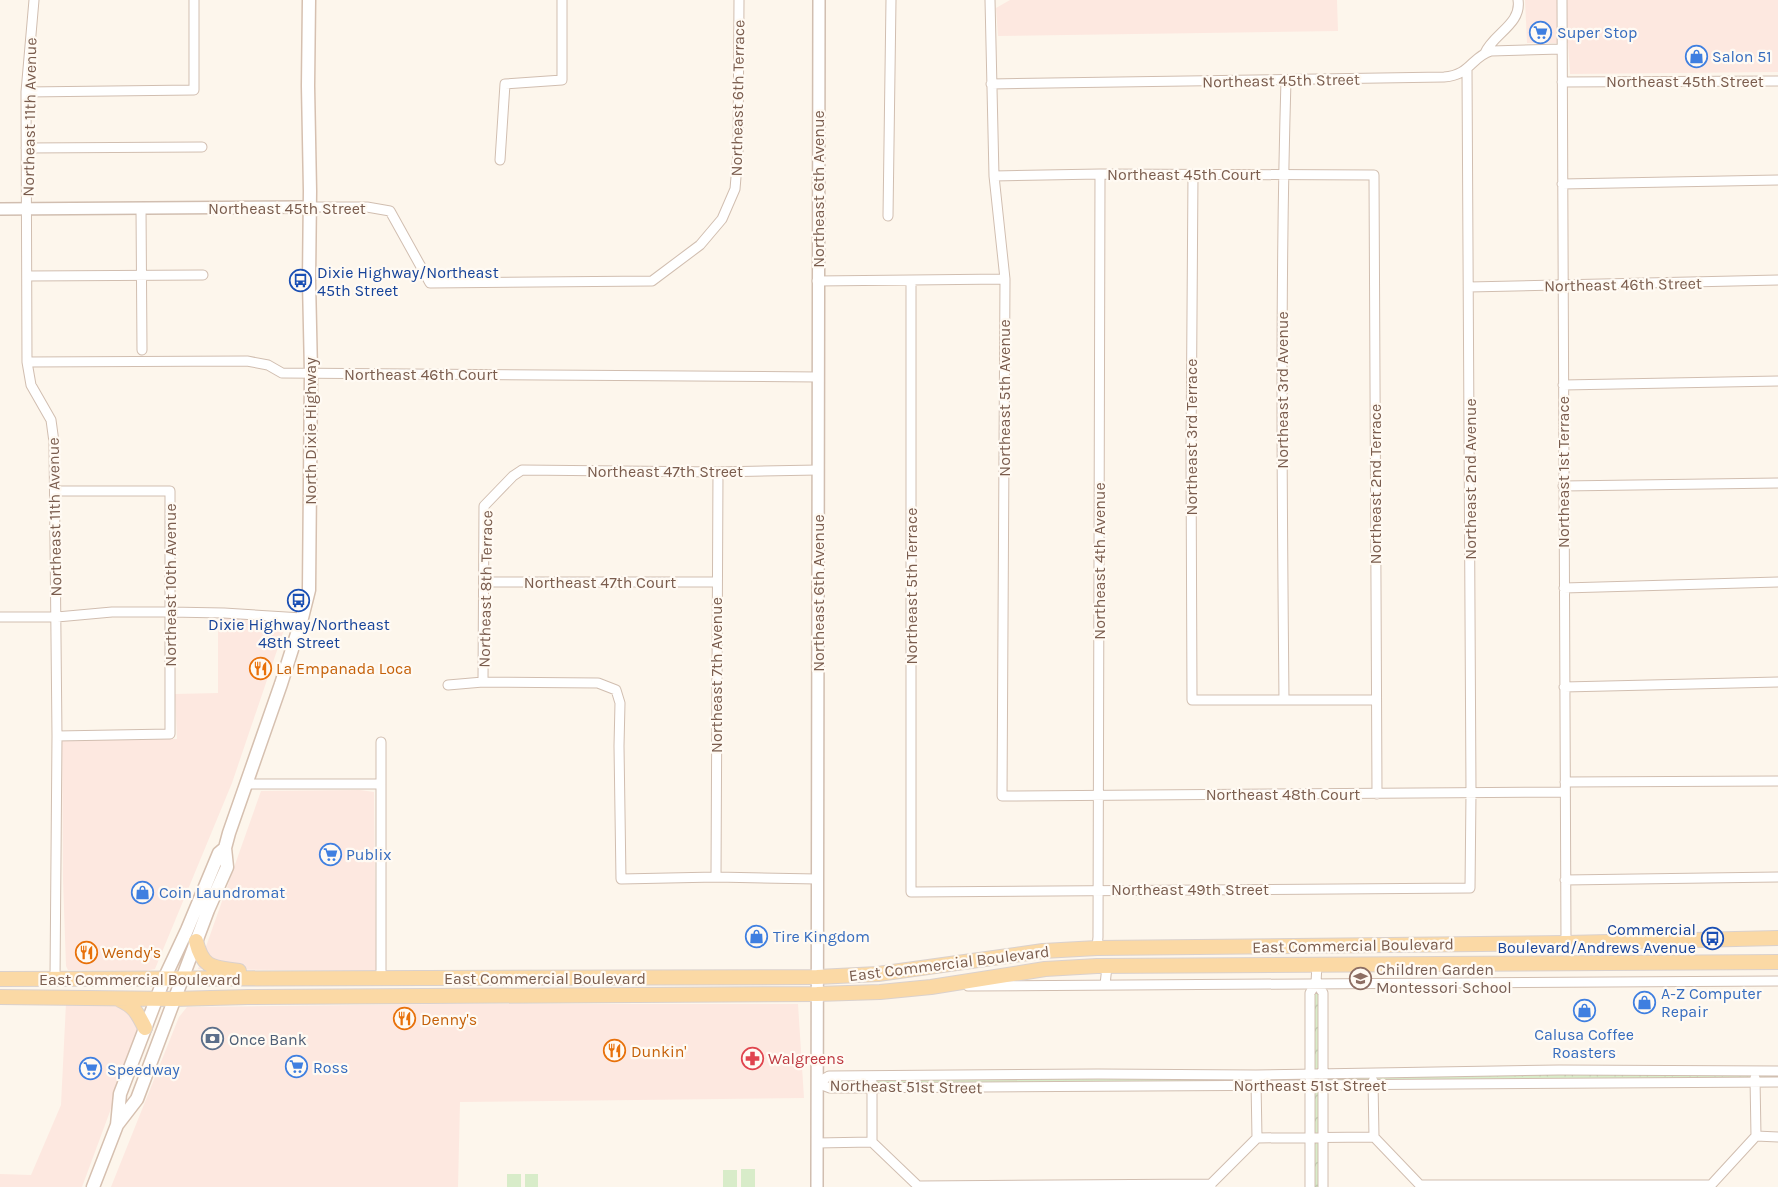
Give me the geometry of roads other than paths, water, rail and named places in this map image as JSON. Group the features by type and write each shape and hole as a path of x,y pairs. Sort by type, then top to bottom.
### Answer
{"main road":[{"name":"North Dixie Highway","path":"117,1125 137,1099 196,942 227,867 226,848 229,833 302,618 309,590 312,373 309,281 308,86 310,0"},
{"name":"North Dixie Highway","path":"93,1187 117,1125 120,1094 164,979 219,853 226,848"},
{"name":"East Commercial Boulevard","path":"0,979 817,977 878,974 1043,951 1097,948 1635,942 1778,938"},
{"path":"196,942 199,952 210,966 241,972 249,979"},
{"path":"1566,962 1579,953 1624,950 1628,949 1635,942"},
{"path":"1484,963 1488,957 1493,955 1552,953 1566,943"},
{"path":"1317,964 1331,954 1403,952 1413,945"},
{"path":"1221,965 1232,956 1296,956 1306,952 1312,946"},
{"path":"1107,966 1110,959 1116,955 1175,954 1184,951 1188,947"},
{"path":"1017,973 1018,968 1025,963 1083,958 1097,948"},
{"name":"East Commercial Boulevard","path":"0,997 174,999 817,994 880,992 931,987 1045,969 1107,966 1778,962"},
{"path":"563,996 571,988 579,985 646,984 664,977"},
{"path":"330,997 340,989 366,987 376,983 381,978"},
{"path":"376,996 380,992 395,986 442,984 451,981 453,978"},
{"path":"467,996 484,987 546,987 558,983 562,978"},
{"path":"115,998 130,1004 137,1011 146,1028"}],"street":[{"name":"Northeast 11th Avenue","path":"34,0 26,92 27,362 31,385 51,420 54,442 57,617 55,979"},
{"path":"26,92 194,90 194,0"},
{"path":"500,160 505,84 562,80 562,0"},
{"name":"Northeast 6th Terrace","path":"652,282 700,245 722,219 736,189 739,0"},
{"name":"Northeast 6th Avenue","path":"816,1187 819,0"},
{"path":"888,216 891,0"},
{"name":"Northeast 5th Avenue","path":"990,0 994,176 1005,279 1002,796"},
{"path":"1484,53 1514,19 1518,8 1518,0"},
{"name":"Northeast 1st Terrace","path":"1562,0 1566,943"},
{"path":"1484,53 1495,50 1561,49"},
{"name":"Northeast 45th Street","path":"991,84 1444,77 1459,75 1467,70 1484,53"},
{"name":"Northeast 2nd Avenue","path":"1467,70 1472,793 1470,888"},
{"name":"Northeast 3rd Avenue","path":"1284,700 1282,454 1283,174 1286,80"},
{"name":"Northeast 45th Street","path":"1562,82 1778,81"},
{"path":"26,148 202,147"},
{"name":"Northeast 45th Court","path":"994,176 1100,174 1374,175"},
{"name":"Northeast 4th Avenue","path":"1097,948 1100,174"},
{"name":"Northeast 3rd Terrace","path":"1193,174 1192,700 1284,700"},
{"name":"Northeast 2nd Terrace","path":"1374,175 1377,794"},
{"path":"1562,184 1778,180"},
{"name":"Northeast 45th Street","path":"0,209 367,207 390,211 430,283 652,282"},
{"path":"141,208 142,350"},
{"path":"27,276 203,275"},
{"path":"817,281 1005,279"},
{"name":"Northeast 46th Street","path":"1469,287 1778,280"},
{"name":"Northeast 5th Terrace","path":"911,281 911,892"},
{"name":"Northeast 46th Court","path":"27,362 247,361 268,365 282,373 818,377"},
{"path":"1563,385 1778,381"},
{"name":"Northeast 47th Street","path":"513,476 522,470 718,472 818,470"},
{"name":"Northeast 7th Avenue","path":"716,877 718,472"},
{"name":"Northeast 8th Terrace","path":"483,682 484,506 513,476"},
{"path":"1563,486 1778,483"},
{"name":"Northeast 10th Avenue","path":"55,491 170,491 170,734 57,736"},
{"name":"Northeast 47th Court","path":"484,582 716,582"},
{"path":"1564,588 1778,582"},
{"path":"0,617 57,617 112,612 224,612 302,618"},
{"path":"448,685 483,682 598,684 616,690 620,703 621,879 716,877 817,878"},
{"path":"1564,687 1778,682"},
{"path":"1284,700 1376,700"},
{"path":"381,742 381,978"},
{"path":"1565,782 1778,781"},
{"path":"247,784 381,784"},
{"name":"Northeast 48th Court","path":"1002,796 1565,792"},
{"path":"1565,880 1778,878"},
{"name":"Northeast 49th Street","path":"911,892 1470,888"},
{"path":"1566,962 1566,982"},
{"path":"1310,1187 1310,993 1316,983 1317,964"},
{"path":"1105,985 1107,966"},
{"path":"931,987 1778,981"},
{"path":"1316,983 1323,993 1323,1187"},
{"path":"1559,1070 1559,1084"},
{"name":"Northeast 51st Street","path":"817,1083 829,1076 1256,1075 1559,1070 1778,1070"},
{"path":"1373,1074 1374,1137 1420,1186 1711,1186 1756,1136 1755,1071"},
{"path":"1098,1074 1098,1087"},
{"path":"817,1143 872,1142 919,1186 1211,1186 1257,1138 1256,1075"},
{"path":"872,1076 872,1142"},
{"name":"Northeast 51st Street","path":"817,1083 830,1088 872,1088 1778,1082"},
{"path":"1756,1136 1778,1136"},
{"path":"1257,1138 1374,1137"}],"place":[{"name":"Super Stop","path":"1541,32"},
{"name":"Salon 51","path":"1696,56"},
{"name":"Dixie Highway/Northeast 45th Street","path":"301,281"},
{"name":"Dixie Highway/Northeast 48th Street","path":"299,600"},
{"name":"La Empanada Loca","path":"260,668"},
{"name":"Publix","path":"330,854"},
{"name":"Coin Laundromat","path":"143,892"},
{"name":"Tire Kingdom","path":"757,936"},
{"name":"Commercial Boulevard/Andrews Avenue","path":"1712,938"},
{"name":"Wendy's","path":"86,952"},
{"name":"Children Garden Montessori School","path":"1360,978"},
{"name":"A-Z Computer Repair","path":"1645,1002"},
{"name":"Calusa Coffee Roasters","path":"1584,1010"},
{"name":"Denny's","path":"405,1019"},
{"name":"Once Bank","path":"213,1039"},
{"name":"Dunkin'","path":"615,1051"},
{"name":"Walgreens","path":"752,1058"},
{"name":"Ross","path":"297,1067"},
{"name":"Speedway","path":"91,1069"}]}
